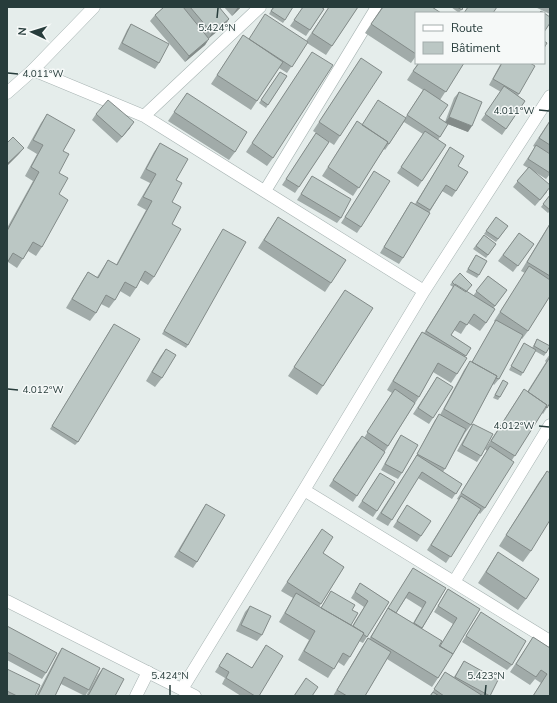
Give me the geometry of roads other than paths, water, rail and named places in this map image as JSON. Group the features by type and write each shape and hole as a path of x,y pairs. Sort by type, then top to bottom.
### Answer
{"street":[{"path":"7,93 33,70 94,7"},
{"path":"144,116 260,7"},
{"path":"265,191 377,7"},
{"path":"33,70 144,116 424,291"},
{"path":"182,689 424,291 550,96"},
{"path":"454,582 550,425"},
{"path":"304,490 550,641"},
{"path":"7,601 195,696"},
{"path":"136,696 148,672"}]}
